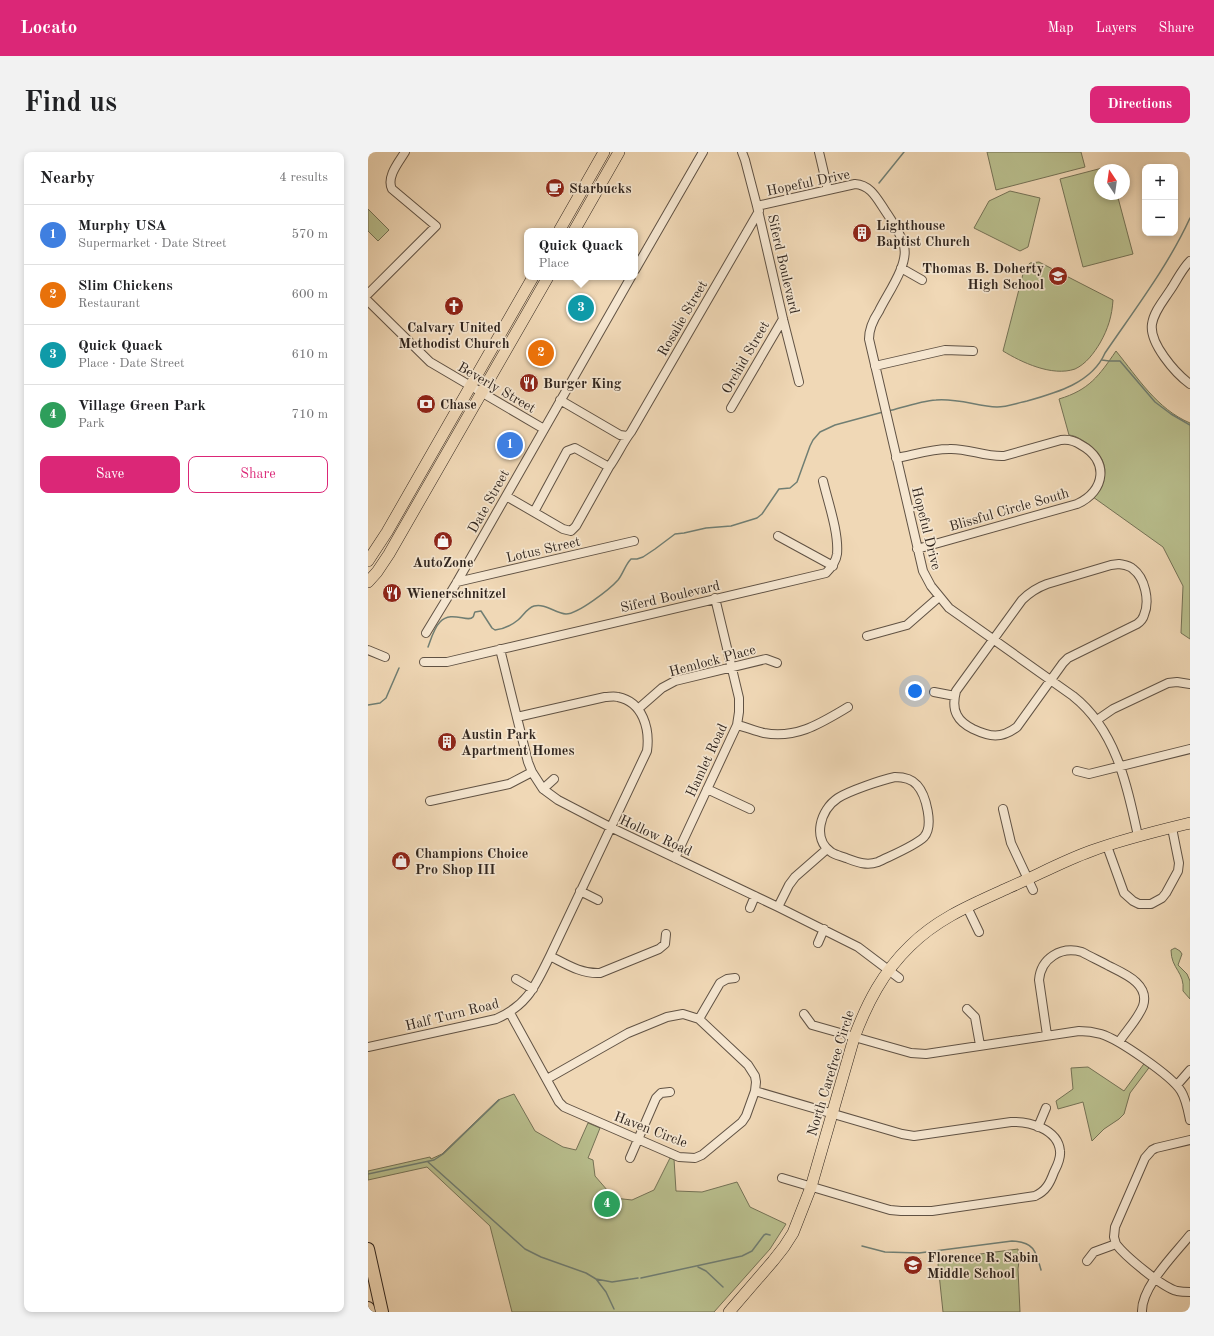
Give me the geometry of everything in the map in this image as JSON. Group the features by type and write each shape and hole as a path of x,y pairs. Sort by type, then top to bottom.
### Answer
{"highway":[{"path":"368,1249 382,1312"},
{"path":"368,1308 369,1312"}],"main road":[{"path":"561,228 604,152"},
{"path":"576,228 620,152"},
{"path":"368,571 371,568 370,559 531,280"},
{"path":"368,582 389,554 546,280"},
{"path":"414,484 418,491 419,502"},
{"name":"North Carefree Circle","path":"729,1312 784,1247 794,1229 811,1187 854,1038 868,1003 877,986 902,953 920,936 944,919 1090,851 1138,836 1190,823"}],"street":[{"path":"368,294 436,226 392,189 390,185 390,178 405,152"},
{"path":"638,265 703,152"},
{"name":"Siferd Boulevard","path":"742,152 758,208 799,382"},
{"path":"819,152 828,190"},
{"name":"Hopeful Drive","path":"758,208 855,184 866,187 876,195 901,238 904,245 905,258 870,326 869,339 917,549 926,578 939,597 950,608 1083,703 1098,720 1108,737 1120,766 1138,836"},
{"name":"Rosalie Street","path":"534,512 563,529 571,531 576,526 758,208"},
{"path":"1187,381 1158,348 1152,333 1152,325 1158,307 1190,261"},
{"path":"901,268 922,280"},
{"name":"Date Street","path":"426,633 457,582 629,280"},
{"name":"Beverly Street","path":"368,301 430,362 544,429"},
{"name":"Orchid Street","path":"731,408 783,319"},
{"path":"875,366 946,350 973,351"},
{"path":"560,400 620,435 627,436"},
{"name":"Blissful Circle South","path":"896,458 950,448 995,456 1004,456 1061,440 1068,440 1078,443 1086,448 1097,459 1101,472 1099,481 1092,493 1081,502 917,549"},
{"path":"506,496 534,512 567,451 574,448 609,467"},
{"path":"778,536 833,566 837,556 837,539 823,481"},
{"name":"Lotus Street","path":"457,582 634,541"},
{"path":"1119,564 1132,567 1137,572 1145,589 1146,607 1141,620 1136,624 1068,658 1016,727 1011,731 997,736 990,736 984,735 970,727 958,716 955,710 955,696 956,691 994,640 1022,600 1028,593 1037,587 1119,564"},
{"name":"Siferd Boulevard","path":"424,662 447,662 826,573 833,566"},
{"path":"867,636 902,628 939,597"},
{"name":"Hamlet Road","path":"675,858 737,725 739,712 739,698 715,598"},
{"name":"Hollow Road","path":"500,649 528,762 532,772 543,789 558,800 610,827 824,929 858,947 899,978"},
{"path":"368,650 385,657"},
{"name":"Hemlock Place","path":"638,709 662,688 675,681 766,659 777,663"},
{"path":"1098,720 1113,709 1168,683 1177,682 1190,684"},
{"path":"934,692 955,696"},
{"path":"517,717 605,697 617,697 627,700 638,709"},
{"path":"737,725 764,733 793,733 818,725 848,707"},
{"name":"Half Turn Road","path":"368,1047 496,1019 510,1013 524,1002 533,989 550,956 647,751 648,730 644,718 638,709"},
{"path":"1077,771 1089,774 1190,749"},
{"path":"430,801 509,784 532,772"},
{"path":"910,775 922,792 930,817 928,829 924,836 911,845 871,864 864,864 833,854 827,849 820,834 820,824 826,811 827,802 888,779 910,775"},
{"path":"543,789 554,779"},
{"path":"707,789 750,809"},
{"path":"1003,809 1011,843 1033,890"},
{"path":"1107,846 1124,894 1139,904 1151,904 1162,898 1178,871 1179,862 1172,828"},
{"path":"778,907 789,885 795,877 827,849"},
{"path":"580,891 598,900"},
{"path":"750,908 755,896"},
{"path":"967,907 979,932"},
{"path":"818,943 824,929"},
{"path":"550,956 582,972 600,973 659,949 665,944 666,934"},
{"path":"1047,1035 1039,980 1040,973 1045,962 1051,957 1062,951 1074,950 1082,952 1128,975 1137,982 1142,990 1144,1001 1140,1012 1119,1042"},
{"path":"547,1079 628,1033 667,1017 683,1014 699,1018 720,983 726,979 735,978"},
{"path":"516,979 533,989"},
{"path":"967,1009 975,1017 980,1045"},
{"name":"Haven Circle","path":"510,1013 559,1102 564,1107 679,1157 688,1158 702,1155 742,1122 746,1116 755,1091 755,1076 748,1065 699,1018"},
{"path":"804,1014 812,1025 911,1053 926,1054 1047,1035 1088,1031 1101,1034 1130,1049 1177,1085 1184,1096 1190,1120"},
{"path":"1177,1085 1190,1070"},
{"path":"755,1091 902,1134 914,1136 1011,1122 1024,1122 1050,1133 1059,1148 1059,1158 1048,1186 1035,1196 932,1210 911,1212 890,1210 782,1178"},
{"path":"630,1158 656,1098 661,1093 670,1092"},
{"path":"1038,1127 1046,1108"},
{"path":"1190,1140 1146,1150 1145,1158 1115,1227 1114,1237 1116,1244 1124,1254 1155,1278 1177,1291 1190,1292"},
{"path":"1142,1312 1143,1299 1146,1292 1155,1278 1190,1234"},
{"path":"1087,1261 1094,1252 1116,1244"}],"green space":[{"path":"987,152 1081,152 1085,167 996,190"},
{"path":"1094,170 1094,200 1119,200 1133,254 1083,267 1060,179"},
{"path":"1010,191 1040,198 1028,247 1020,251 974,228 989,201"},
{"path":"368,209 389,230 378,241 368,231"},
{"path":"1039,262 1113,300 1109,322 1100,343 1089,358 1075,369 1066,371 1047,370 1028,364 1003,351 1024,270 1030,263"},
{"path":"1116,351 1140,382 1158,401 1178,417 1190,423 1190,639 1181,633 1183,586 1163,547 1093,497 1102,483 1105,470 1103,463 1095,450 1088,444 1077,437 1069,435 1059,399 1078,391 1092,381 1104,368"},
{"path":"1175,948 1182,954 1178,965 1187,974 1190,981 1190,999 1183,991 1182,979 1173,962 1171,950"},
{"path":"1146,1061 1151,1065 1130,1093 1124,1114 1104,1129 1092,1141 1083,1102 1058,1109 1056,1101 1073,1089 1071,1068 1088,1067 1124,1091"},
{"path":"514,1094 535,1131 563,1147 576,1150 588,1123 600,1128 588,1158 593,1160 595,1176 614,1198 632,1200 654,1190 670,1158 674,1159 676,1191 702,1192 737,1182 750,1207 786,1224 770,1249 714,1312 512,1312 490,1226 427,1167 368,1180 368,1171 430,1157 431,1159 442,1154 498,1100"},
{"path":"1018,1249 1020,1312 943,1312 938,1264 942,1259"}],"waterway":[{"path":"879,183 904,152"},
{"path":"889,411 936,400 952,400 997,407 1004,406 1050,394 1082,379 1099,363 1150,287 1172,253 1190,218"},
{"path":"1102,360 1120,361 1155,402 1171,414 1190,425"},
{"path":"428,647 438,624 449,617 467,619 473,617 475,612 481,611 492,628 495,630 513,624 529,608 538,605 566,614 571,613 594,600 614,584 620,578 631,559 643,557 675,534 706,528 731,526 757,518 762,514 779,489 790,488 797,482 810,446 820,432 835,425 883,412"},
{"path":"368,705 380,703 386,698 399,668"},
{"path":"368,1174 434,1160 443,1154 499,1100"},
{"path":"428,1162 525,1249 541,1257 586,1273 596,1279 606,1292 614,1309"},
{"path":"641,1278 742,1256 752,1251 764,1235 770,1235"},
{"path":"862,1246 885,1252 919,1253 1012,1241 1025,1243 1030,1246 1035,1253 1041,1270"},
{"path":"698,1267 706,1271 723,1287"},
{"path":"596,1279 612,1282 638,1278"}],"place":[{"name":"Starbucks","path":"555,188"},
{"name":"Lighthouse Baptist Church","path":"862,233"},
{"name":"Thomas B. Doherty High School","path":"1058,276"},
{"name":"Calvary United Methodist Church","path":"454,306"},
{"name":"Quick Quack","path":"581,308"},
{"name":"Slim Chickens","path":"541,353"},
{"name":"Burger King","path":"529,383"},
{"name":"Chase","path":"426,404"},
{"name":"Murphy USA","path":"510,445"},
{"name":"AutoZone","path":"443,541"},
{"name":"Wienerschnitzel","path":"392,593"},
{"name":"Austin Park Apartment Homes","path":"447,742"},
{"name":"Champions Choice Pro Shop III","path":"401,861"},
{"name":"Village Green Park","path":"607,1204"},
{"name":"Florence R. Sabin Middle School","path":"913,1265"}]}
